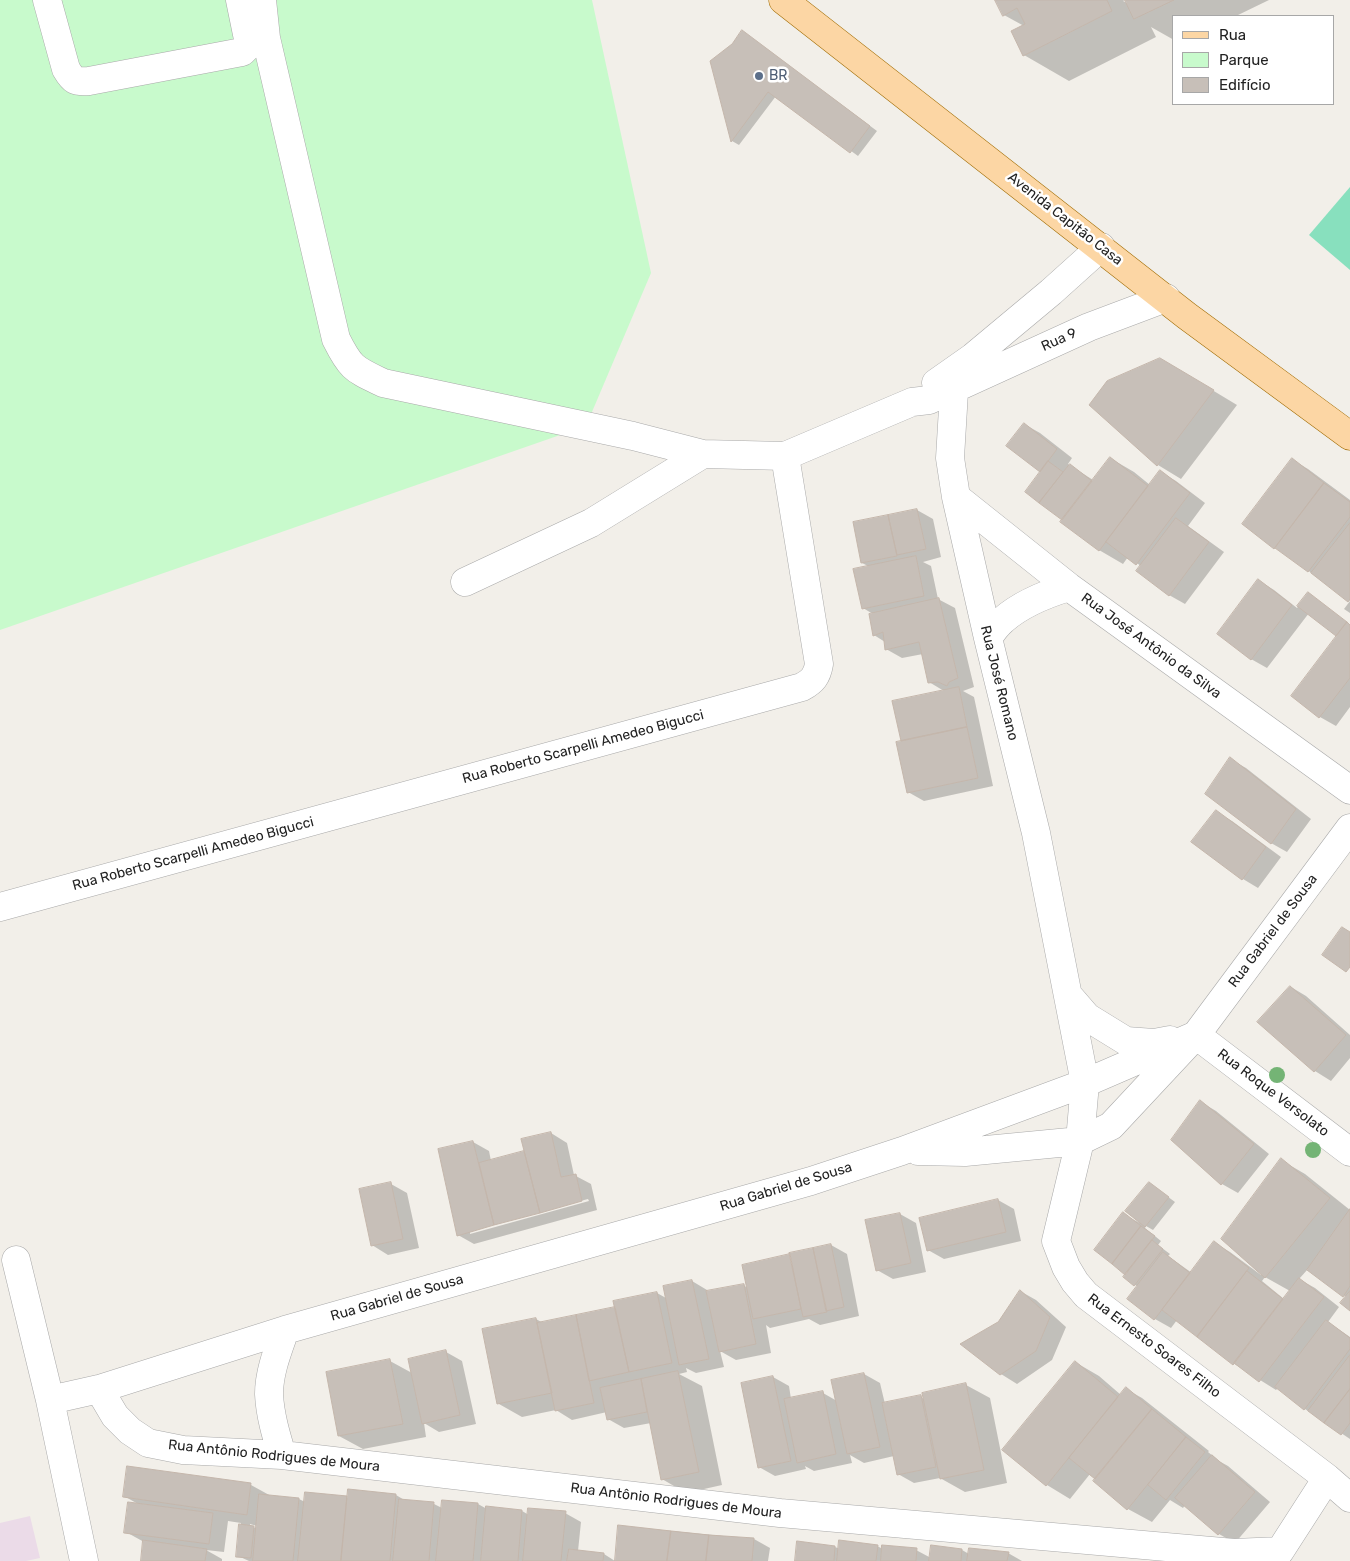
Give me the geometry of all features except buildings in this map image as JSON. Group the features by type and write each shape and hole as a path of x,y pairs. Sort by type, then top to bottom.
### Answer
{"main road":[{"name":"Avenida Capitão Casa","path":"783,0 1187,316 1350,436"}],"street":[{"path":"47,0 66,70 71,78 77,82 89,82 242,52 247,47 248,39 240,0"},
{"path":"262,0 266,38 336,339 346,360 358,371 383,383 633,436 703,454 785,456 912,402 929,400 955,379 972,358 1101,247"},
{"name":"Rua 9","path":"955,379 1034,351 1088,327 1166,298"},
{"name":"Rua José Romano","path":"955,379 950,458 956,497 988,638 1036,833 1085,1082"},
{"path":"465,582 591,523 703,454"},
{"name":"Rua Roberto Scarpelli Amedeo Bigucci","path":"0,907 802,687 811,682 817,674 819,664 785,456"},
{"name":"Rua José Antônio da Silva","path":"956,497 1069,587 1350,790"},
{"path":"988,638 1002,620 1016,610 1046,594 1069,587"},
{"name":"Rua Gabriel de Sousa","path":"902,1151 965,1152 1080,1141 1111,1126 1196,1035 1350,828"},
{"name":"Rua José Romano","path":"1068,995 1087,1017 1126,1041 1154,1043 1196,1035"},
{"name":"Rua Gabriel de Sousa","path":"50,1400 99,1389 285,1330 802,1184 902,1151 1085,1082 1196,1035"},
{"name":"Rua Roque Versolato","path":"1196,1035 1350,1152"},
{"name":"Rua Ernesto Soares Filho","path":"1085,1082 1080,1141 1056,1241 1074,1282 1086,1294 1327,1478 1350,1498"},
{"path":"16,1260 50,1400 84,1561"},
{"path":"282,1455 272,1420 269,1394 272,1371 285,1330"},
{"name":"Rua Antônio Rodrigues de Moura","path":"99,1389 114,1416 130,1431 148,1443 183,1450 282,1455 780,1513 1234,1553 1289,1556 1327,1478"}],"shaded area":[{"path":"30,1516 40,1558 26,1561 0,1561 0,1523"}],"green space":[{"path":"0,0 592,0 651,273 586,426 0,630"},
{"path":"1350,187 1350,270 1309,235"}],"place":[{"name":"BR","path":"759,76"}]}
